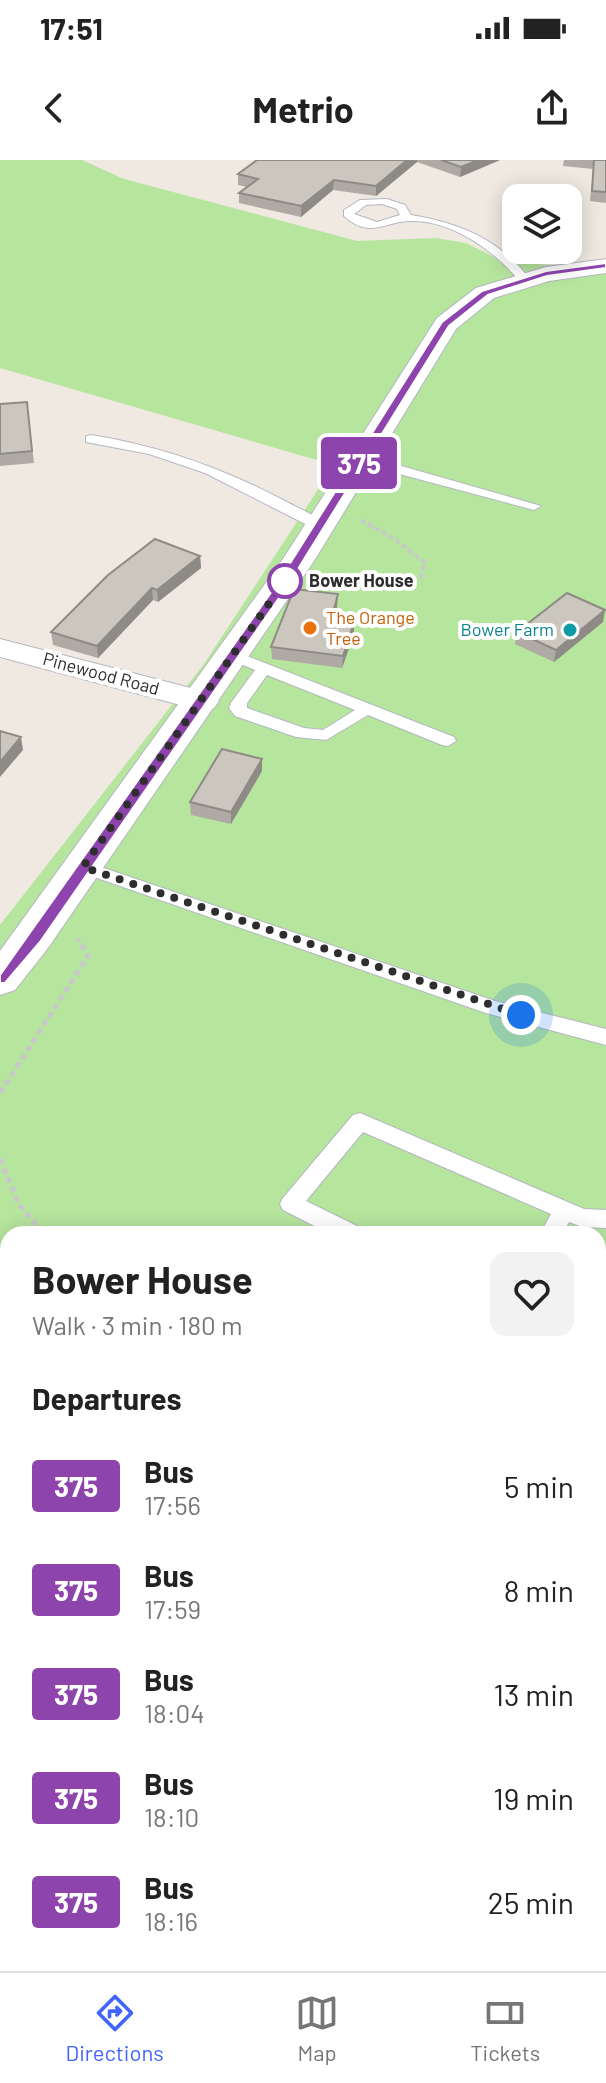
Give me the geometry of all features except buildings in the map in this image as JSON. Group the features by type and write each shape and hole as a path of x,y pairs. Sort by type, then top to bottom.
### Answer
{"main road":[{"path":"0,979 234,656 446,324 485,293 546,274 606,266"}],"street":[{"name":"Pinewood Road","path":"0,648 203,701"}],"lane":[{"path":"405,217 406,213 401,207 383,201 355,205 348,212 353,219 369,224 386,224 405,217 448,224 499,251 525,281"},
{"path":"91,439 137,445 172,455 324,519"},
{"path":"359,464 393,468 534,506"},
{"path":"234,656 448,741"},
{"path":"264,668 239,703 237,708 241,712 302,733 326,735 367,709"},
{"path":"83,867 493,1008 606,1037"},
{"path":"335,1226 291,1204 360,1121 582,1218 606,1219"},
{"path":"555,1226 564,1210"}],"path":[{"path":"324,519 361,520 396,540 425,563 420,580"},
{"path":"0,1093 88,956 58,903"},
{"path":"0,1159 18,1203 37,1226"}],"green space":[{"path":"0,160 82,160 124,179 357,241 436,238 466,243 502,261 502,264 606,270 606,1226 0,1226 0,925 204,664 334,465 0,368"}],"bus line":[{"name":"375","path":"0,979 34,938 282,585 446,324 485,293 546,274 606,266"}],"place":[{"name":"Bower House","path":"285,581"},
{"name":"The Orange Tree","path":"310,628"},
{"name":"Bower Farm","path":"570,630"}],"route":[{"path":"285,581 83,867 521,1015"}]}
